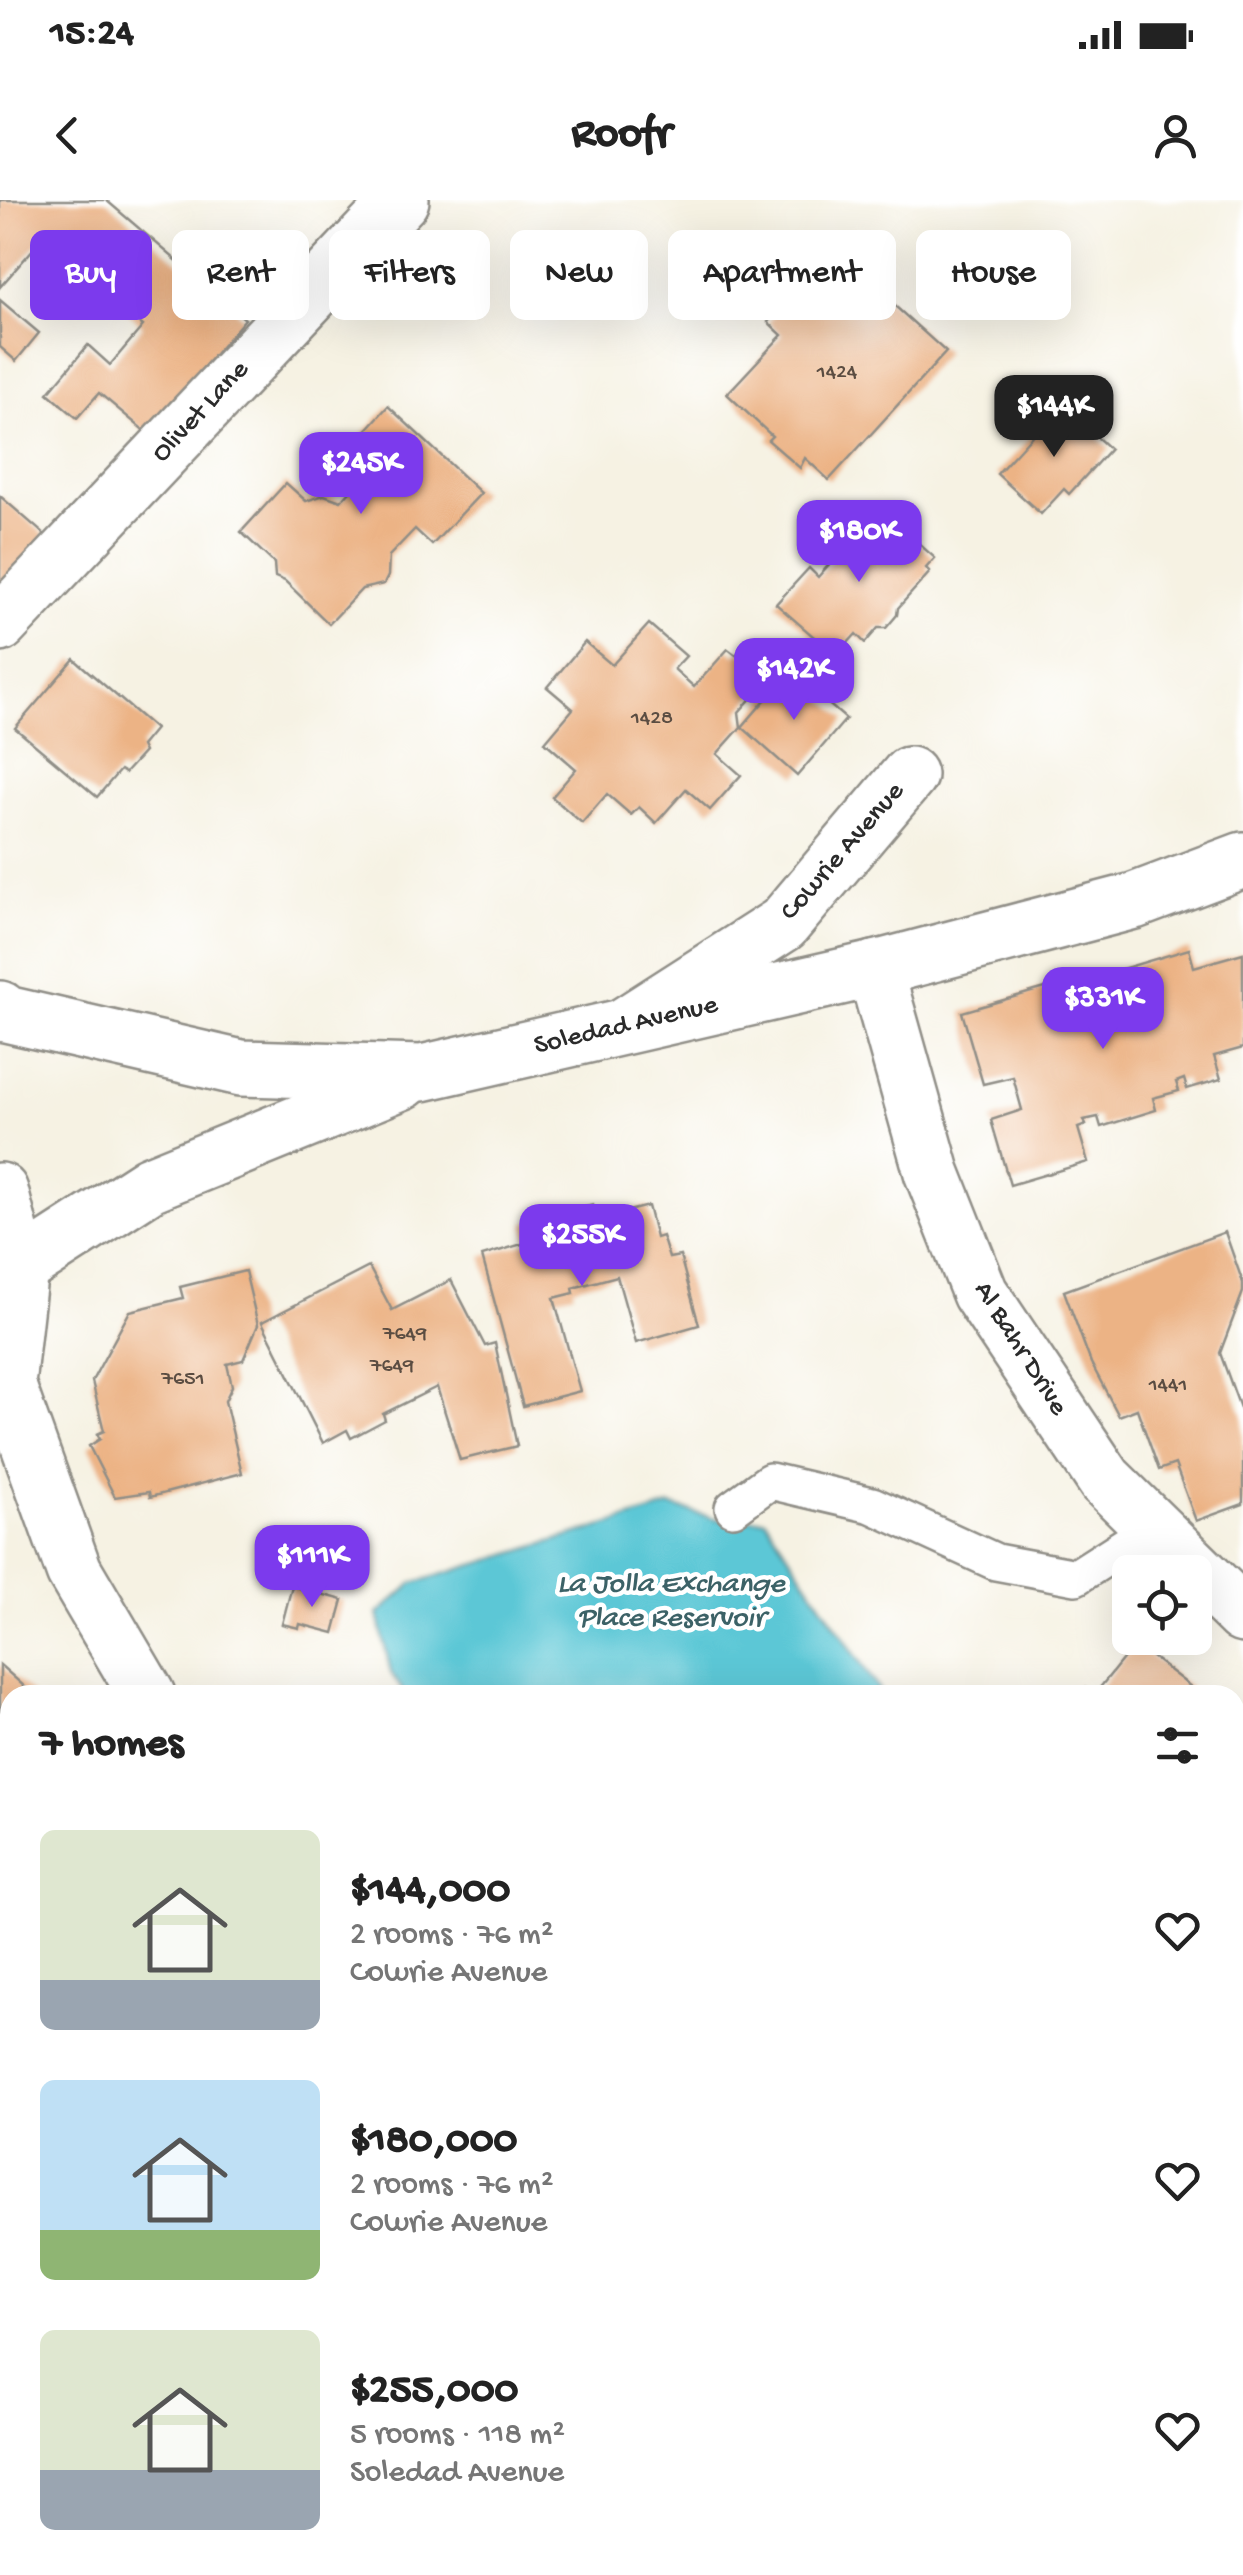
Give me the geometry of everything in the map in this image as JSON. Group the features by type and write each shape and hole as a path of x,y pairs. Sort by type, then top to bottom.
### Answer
{"street":[{"name":"Olivet Lane","path":"0,624 401,200"},
{"name":"Cowrie Avenue","path":"625,1026 784,924 909,774"},
{"name":"Soledad Avenue","path":"0,1010 242,1068 422,1073 875,969 1134,900 1243,860"},
{"name":"Al Bahr Drive","path":"875,969 932,1172 980,1293 1105,1480 1243,1615"},
{"path":"20,1268 150,1184 422,1073"},
{"path":"0,1191 20,1268 3,1388 74,1571 141,1685"}],"lane":[{"path":"733,1508 770,1481 872,1505 996,1562 1076,1578 1154,1528"}],"water":[{"name":"La Jolla Exchange Place Reservoir","path":"671,1506 717,1519 765,1519 875,1685 399,1685 391,1673 378,1614 413,1583"}],"building":[{"path":"0,200 106,200 141,230 30,230 30,253 0,287"},
{"path":"152,239 172,257 172,320 244,320 147,433 99,393 77,418 48,393 88,345 110,365 143,326 136,320 152,320"},
{"path":"0,300 39,333 16,361 0,347"},
{"path":"896,307 946,352 829,480 805,458 800,468 768,440 772,436 727,394 782,335 768,322 896,320"},
{"path":"1061,404 1110,449 1069,494 1064,489 1041,514 997,474"},
{"path":"388,406 481,493 432,545 415,529 389,556 384,584 362,589 329,624 285,581 275,577 274,563 241,532 286,483 306,501 324,495 341,501 359,481 338,462"},
{"path":"0,496 52,541 0,598"},
{"path":"879,508 935,558 926,568 930,572 886,628 878,628 865,643 856,634 836,656 776,604 809,568 818,577"},
{"path":"649,624 686,656 674,669 694,687 728,649 736,655 740,651 770,677 739,712 741,727 717,754 741,775 710,810 686,789 656,823 639,807 631,815 607,794 582,823 552,797 576,769 545,742 573,709 547,687 585,642 612,665"},
{"path":"74,659 155,729 141,746 144,752 125,773 120,770 97,797 15,728"},
{"path":"790,671 846,719 797,776 742,727"},
{"path":"1189,949 1194,967 1243,953 1243,1048 1214,1056 1221,1079 1187,1089 1184,1079 1176,1082 1179,1091 1153,1098 1156,1110 1101,1127 1098,1117 1084,1120 1086,1125 1078,1128 1088,1162 1010,1185 991,1120 1022,1110 1013,1077 983,1084 962,1012 1066,982 1069,991 1120,976 1118,970"},
{"path":"593,1204 596,1219 648,1206 656,1238 662,1236 669,1258 680,1256 699,1325 636,1343 617,1276 573,1288 574,1293 554,1298 580,1391 523,1406 482,1256 529,1242 524,1223"},
{"path":"1225,1232 1243,1283 1220,1353 1243,1416 1243,1504 1196,1521 1175,1464 1159,1470 1137,1409 1119,1416 1091,1363 1064,1291"},
{"path":"369,1267 392,1310 451,1280 485,1346 495,1343 517,1446 460,1460 437,1387 383,1414 385,1420 351,1438 347,1430 323,1443 262,1322"},
{"path":"245,1271 258,1325 243,1360 227,1364 232,1386 225,1401 242,1473 150,1497 149,1492 115,1497 89,1446 104,1431 92,1381 130,1311 183,1298 180,1287"},
{"path":"292,1586 343,1600 334,1633 300,1624 299,1628 282,1624"},
{"path":"1126,1655 1149,1655 1188,1685 1102,1685"},
{"path":"0,1665 23,1685 0,1685"}]}
